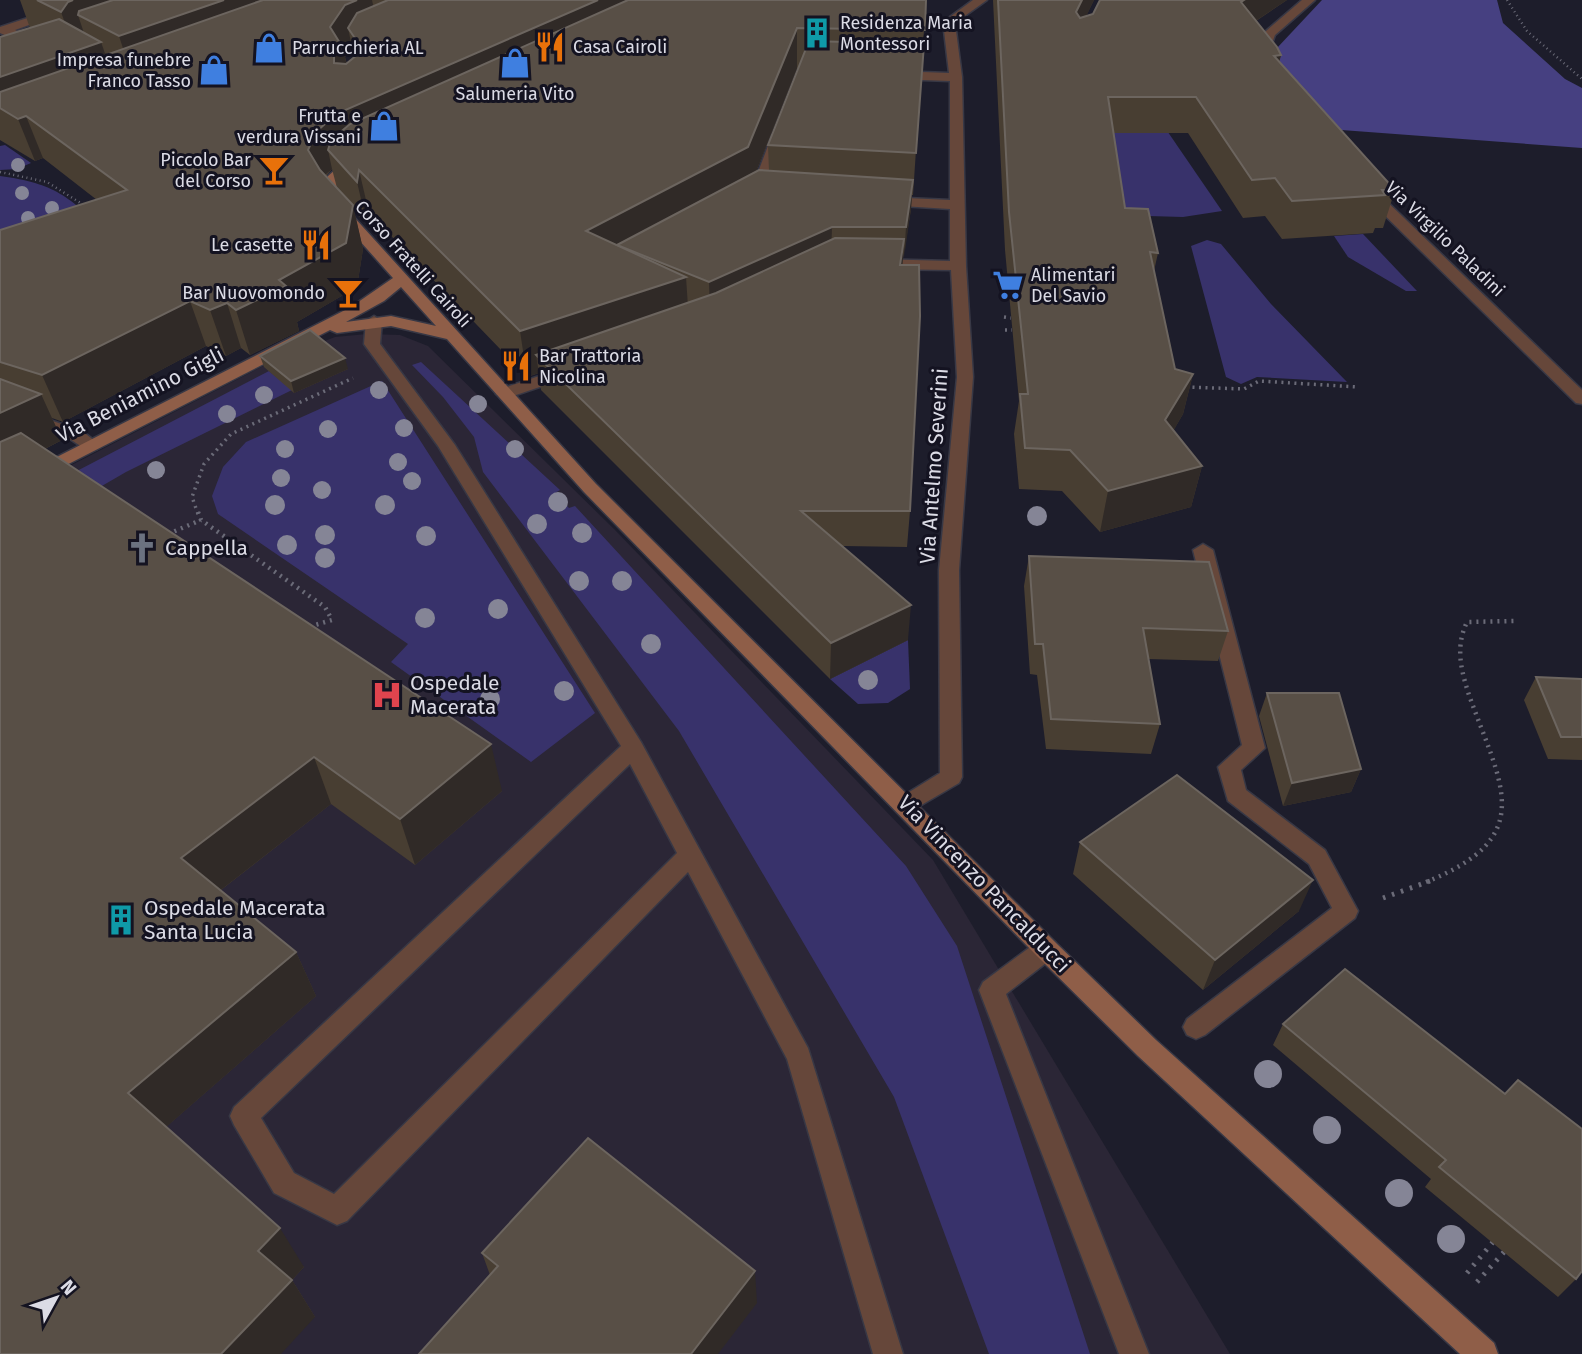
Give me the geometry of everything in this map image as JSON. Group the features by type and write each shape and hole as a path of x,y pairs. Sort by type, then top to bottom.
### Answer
{"main road":[{"name":"Corso Fratelli Cairoli","path":"365,155 332,179 328,193 338,208 504,394"},
{"name":"Via Beniamino Gigli","path":"0,493 378,298 401,279"},
{"name":"Via Beniamino Gigli","path":"301,338 374,321 407,324 452,335"},
{"name":"Via Vincenzo Pancalducci","path":"504,394 590,488 1046,949 1147,1048 1483,1354"}],"street":[{"path":"46,48 4,30 93,0"},
{"name":"Via Antelmo Severini","path":"906,805 951,777 949,570 965,377 958,265 956,77 945,21 981,0"},
{"path":"1273,75 1263,52 1270,34 1309,0"},
{"path":"879,75 956,77"},
{"path":"757,195 784,121"},
{"name":"Via Virgilio Paladini","path":"1353,176 1582,399"},
{"path":"863,199 957,205"},
{"path":"856,264 958,265"},
{"path":"374,321 372,344 446,445 633,748 692,853 799,1056 888,1354"},
{"path":"504,394 585,366"},
{"path":"0,408 76,435 91,446"},
{"path":"1196,1027 1346,911 1317,857 1236,795 1229,767 1254,748 1203,550"},
{"path":"633,748 244,1116 284,1183 337,1211 692,853"},
{"path":"1046,949 992,990 1134,1354"}],"path":[{"path":"1507,0 1527,31 1582,79"},
{"path":"0,172 37,176 70,191 93,212"},
{"path":"1004,317 1011,318"},
{"path":"1005,330 1012,330"},
{"path":"306,628 332,620 325,607 201,520 192,497 204,464 231,434 356,376"},
{"path":"1175,387 1244,389 1259,381 1359,387"},
{"path":"176,542 166,534 201,520"},
{"path":"1346,911 1462,868 1497,835 1505,809 1504,793 1458,665 1462,632 1467,622 1515,621"},
{"path":"1467,1273 1493,1242"},
{"path":"1477,1282 1504,1252"}],"shaded area":[{"path":"1322,0 1497,0 1503,23 1565,79 1582,88 1582,148 1328,129 1277,61 1277,48"},
{"path":"1111,49 1222,211 1183,217 1113,215"},
{"path":"5,145 31,163 17,169 0,170 0,146"},
{"path":"0,176 35,183 60,194 108,233 0,271"},
{"path":"1363,234 1417,291 1406,291 1348,257 1334,236"},
{"path":"1207,240 1221,244 1271,304 1347,382 1257,377 1241,384 1226,377 1191,246"},
{"name":"Ospedale Macerata","path":"400,335 428,346 615,530 933,860 1230,1354 0,1354 0,502 267,364 335,337"},
{"path":"421,362 560,490 555,493 569,508 575,506 906,866 957,946 1090,1354 989,1354 894,1097 679,731 483,472 474,437 443,397 412,365"},
{"path":"269,371 292,390 126,472 0,545 0,511"},
{"path":"382,381 595,713 531,762 391,662 408,644 218,514 212,496 223,467 246,442"},
{"path":"908,640 910,689 888,703 858,704 830,679"}],"building":[{"path":"37,0 73,0 68,2 61,12"},
{"path":"113,0 224,0 119,36 78,15 79,11"},
{"path":"263,0 357,0 345,5 330,27 343,48 334,54 334,63 346,64 363,50 348,28 357,13 388,0 598,0 336,114 316,132 308,150 320,170 353,205 346,243 279,280 286,286 236,310 227,303 210,310 190,301 42,375 0,362 0,230 127,190 26,116 18,119 0,108 0,92"},
{"path":"628,0 926,0 925,30 797,28 748,147 586,231 686,277 520,331 359,170 357,182 328,150 331,140 350,124"},
{"path":"998,0 1082,0 1076,12 1080,18 1093,14 1100,0 1244,0 1241,2 1281,55 1274,56 1395,190 1382,190 1385,195 1292,201 1275,178 1252,180 1196,97 1108,97 1125,208 1148,209 1158,253 1150,252 1175,369 1193,374 1165,420 1202,466 1108,491 1070,450 1025,448 1020,394 1028,394 1009,212"},
{"path":"59,19 101,42 0,77 0,37"},
{"path":"809,41 924,44 916,153 768,145"},
{"path":"759,170 913,180 906,227 832,227 709,282 617,245"},
{"path":"835,238 904,239 900,265 919,265 920,316 910,511 801,511 911,605 831,643 536,355 716,293"},
{"path":"310,330 345,358 291,381 260,356"},
{"path":"0,379 41,394 0,413"},
{"name":"Ospedale Macerata Santa Lucia","path":"21,433 491,744 400,819 314,757 181,858 296,952 128,1093 280,1228 258,1251 292,1280 221,1354 0,1354 0,442"},
{"path":"1029,556 1209,562 1228,631 1143,628 1160,724 1051,719 1043,644 1035,644"},
{"path":"1536,677 1582,679 1582,737 1561,737"},
{"path":"1267,693 1339,693 1361,769 1292,783"},
{"path":"1177,775 1313,880 1215,960 1080,842"},
{"path":"1345,969 1505,1094 1518,1080 1582,1129 1582,1271 1576,1279 1439,1167 1446,1160 1283,1024"},
{"path":"588,1138 755,1271 691,1354 419,1354 498,1266 482,1253"}],"place":[{"name":"Residenza Maria Montessori","path":"817,33"},
{"name":"Casa Cairoli","path":"550,47"},
{"name":"Parrucchieria AL","path":"269,48"},
{"name":"Salumeria Vito","path":"515,63"},
{"name":"Impresa funebre Franco Tasso","path":"214,70"},
{"name":"Frutta e verdura Vissani","path":"384,126"},
{"name":"Piccolo Bar del Corso","path":"274,170"},
{"name":"Le casette","path":"316,245"},
{"name":"Alimentari Del Savio","path":"1008,285"},
{"name":"Bar Nuovomondo","path":"348,293"},
{"name":"Bar Trattoria Nicolina","path":"516,366"},
{"name":"Cappella","path":"142,548"},
{"name":"Ospedale Macerata","path":"387,695"},
{"name":"Ospedale Macerata Santa Lucia","path":"121,920"}]}
